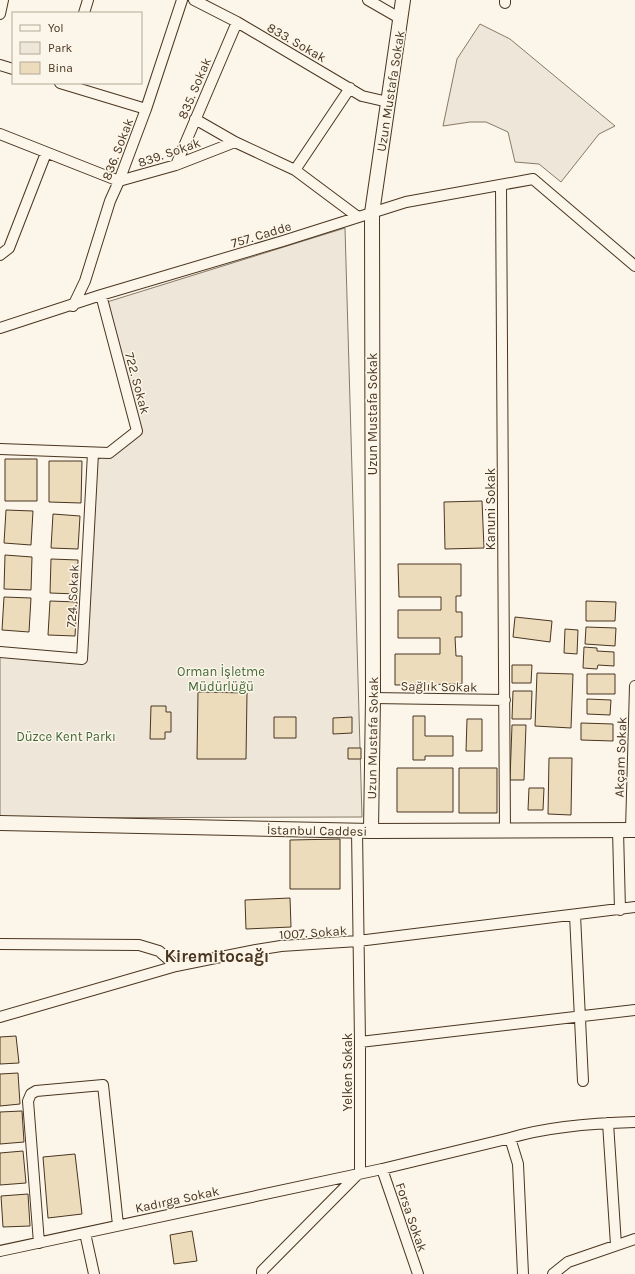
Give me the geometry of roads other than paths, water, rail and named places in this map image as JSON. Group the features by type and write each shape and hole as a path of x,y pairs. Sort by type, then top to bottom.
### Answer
{"street":[{"path":"0,14 3,0"},
{"path":"84,12 88,0"},
{"name":"836. Sokak","path":"73,306 84,281 110,201 119,182 146,110 182,0"},
{"name":"833. Sokak","path":"194,0 236,22 362,96 388,102"},
{"path":"368,0 401,19"},
{"name":"Uzun Mustafa Sokak","path":"364,831 373,698 372,213 404,0"},
{"name":"835. Sokak","path":"176,165 236,22"},
{"path":"0,65 12,69"},
{"path":"64,84 146,110"},
{"path":"295,170 350,88"},
{"path":"195,119 235,142 295,170 358,217"},
{"path":"0,134 119,182"},
{"name":"839. Sokak","path":"119,182 176,165 235,142"},
{"path":"0,256 9,248 46,153"},
{"name":"757. Cadde","path":"0,328 73,306 101,295 406,202 533,180 635,266"},
{"name":"Kanuni Sokak","path":"501,186 505,831"},
{"name":"722. Sokak","path":"0,449 110,453 137,431 101,295"},
{"name":"724. Sokak","path":"0,652 82,659 93,453"},
{"name":"Akçam Sokak","path":"620,910 628,830 635,686"},
{"name":"Sağlık Sokak","path":"373,698 505,700"},
{"name":"İstanbul Caddesi","path":"0,823 364,831 628,830"},
{"name":"Yelken Sokak","path":"360,1172 358,941 364,831"},
{"name":"1007. Sokak","path":"0,1017 176,966 281,946 358,941 635,907"},
{"path":"574,915 583,1081"},
{"path":"0,944 139,945 159,951 176,966"},
{"path":"360,1042 635,1010"},
{"path":"39,1243 28,1101 31,1094 36,1091 103,1085 118,1225"},
{"name":"Kadırga Sokak","path":"0,1251 360,1172 382,1169 530,1132 608,1123 635,1122"},
{"path":"608,1123 616,1245"},
{"path":"510,1138 518,1164 523,1274"},
{"name":"Forsa Sokak","path":"382,1169 418,1274"},
{"path":"262,1274 262,1271 360,1172"},
{"path":"85,1233 94,1274"},
{"path":"553,1274 568,1262 635,1239"}],"district":[{"name":"Kiremitocağı","path":"217,956"}],"park label":[{"name":"Orman İşletme Müdürlüğü","path":"221,678"},
{"name":"Düzce Kent Parkı","path":"66,736"}]}
